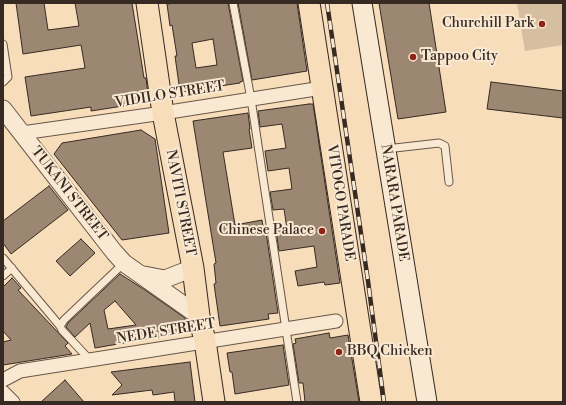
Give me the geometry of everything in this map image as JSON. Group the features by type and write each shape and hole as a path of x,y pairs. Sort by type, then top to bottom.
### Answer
{"main road":[{"name":"NAVITI STREET","path":"147,3 163,113 193,268 199,316 205,341 214,402"},
{"name":"VITOGO PARADE","path":"309,3 371,402"},
{"name":"NARARA PARADE","path":"362,3 427,402"}],"street":[{"name":"VIDILO STREET","path":"22,133 322,88"},
{"name":"TUKANI STREET","path":"3,109 124,263 199,316"},
{"name":"TUKANI STREET","path":"140,274 165,279 193,268"},
{"name":"NEDE STREET","path":"3,380 20,371 205,341 336,322"},
{"path":"3,392 13,402"}],"lane":[{"path":"233,3 251,99 297,402"},
{"path":"3,44 8,77 3,82"},
{"path":"386,149 439,143 445,146 449,182"},
{"path":"3,258 62,330 90,360"},
{"path":"60,326 64,320 124,263"},
{"path":"3,276 12,268"}],"shaded area":[{"name":"Churchill Park","path":"517,3 563,3 563,45 525,51"}],"building":[{"path":"16,3 44,3 48,30 79,26 75,3 132,3 149,102 91,111 91,107 31,116 25,77 85,68 81,45 23,54"},
{"path":"228,3 243,81 240,83 180,92 175,56 177,56 172,25 170,26 167,4","holes":["213,39 217,65 196,68 192,43"]},
{"path":"238,3 297,3 307,71 252,80"},
{"name":"Tappoo City","path":"379,3 429,3 446,112 398,119"},
{"path":"491,82 563,91 563,118 487,109"},
{"path":"313,104 340,283 325,285 324,282 298,286 295,271 317,267 314,246 279,251 276,230 287,229 284,209 273,210 270,192 292,189 289,168 268,171 265,151 286,148 282,124 260,127 258,111"},
{"path":"248,113 252,148 223,152 235,225 262,220 264,232 266,232 278,313 268,314 269,319 220,326 214,284 216,283 214,264 216,263 193,121"},
{"path":"141,130 155,139 169,233 122,240 54,154 62,143"},
{"path":"49,186 68,210 11,254 3,243 3,221"},
{"path":"81,239 95,253 70,276 56,261"},
{"path":"120,274 185,318 187,332 95,348 90,323 75,337 66,327 68,323","holes":["115,301 136,325 108,329 104,310"]},
{"path":"12,278 21,288 18,290 68,343 65,346 72,354 3,365 3,342 11,340 3,331 3,287"},
{"path":"329,333 330,338 348,335 359,402 305,402 303,383 299,383 293,344 296,343 295,339"},
{"path":"283,345 289,385 235,394 232,372 230,372 227,353"},
{"path":"190,362 195,402 175,402 174,392 153,395 152,390 112,395 122,385 111,372"},
{"path":"65,380 84,402 41,402"}],"railway":[{"path":"327,3 368,281 384,402"}],"place":[{"name":"Churchill Park","path":"542,24"},
{"name":"Tappoo City","path":"413,57"},
{"name":"Chinese Palace","path":"322,231"},
{"name":"BBQ Chicken","path":"339,352"}]}
